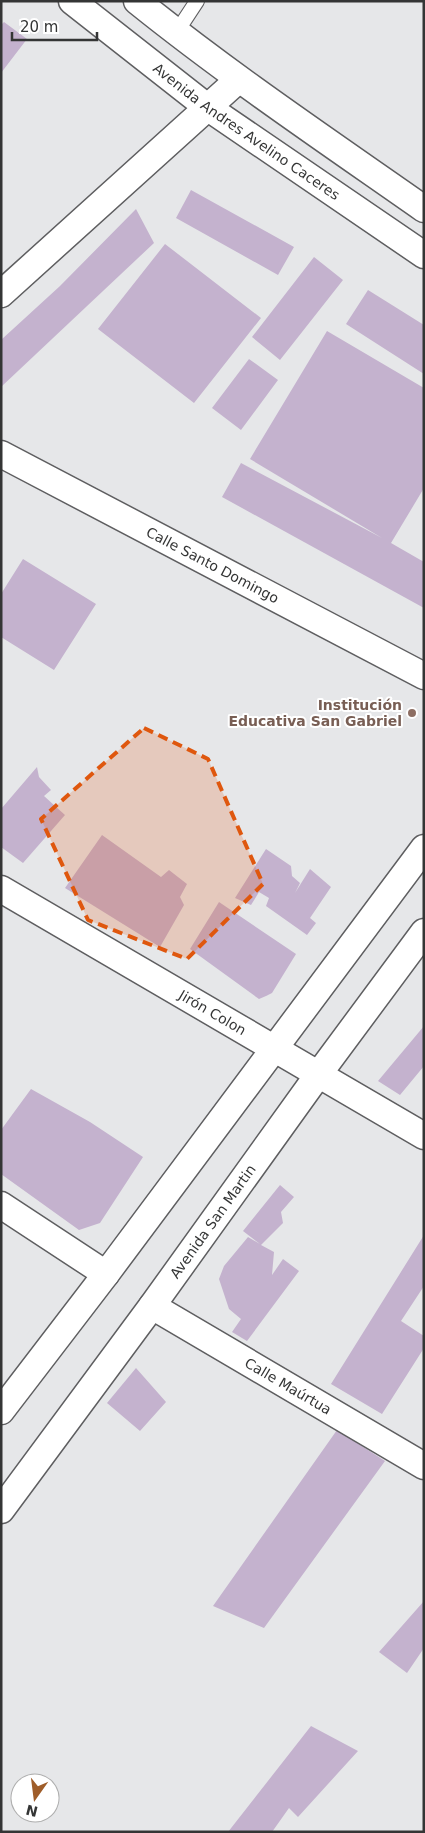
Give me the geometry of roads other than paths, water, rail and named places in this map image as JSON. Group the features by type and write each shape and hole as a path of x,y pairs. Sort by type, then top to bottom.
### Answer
{"street":[{"name":"Avenida Andres Avelino Caceres","path":"72,1 207,107 424,255"},
{"path":"137,1 238,80 424,208"},
{"path":"1,294 238,80"},
{"name":"Calle Santo Domingo","path":"1,454 424,676"},
{"path":"1,1411 106,1274 424,848"},
{"name":"Jirón Colon","path":"1,890 424,1136"},
{"name":"Avenida San Martin","path":"1,1510 424,932"},
{"path":"1,1205 106,1274"},
{"name":"Calle Maúrtua","path":"152,1306 424,1466"}],"lane":[{"path":"176,33 197,1"}],"place":[{"name":"Institución Educativa San Gabriel","path":"412,713"}]}
